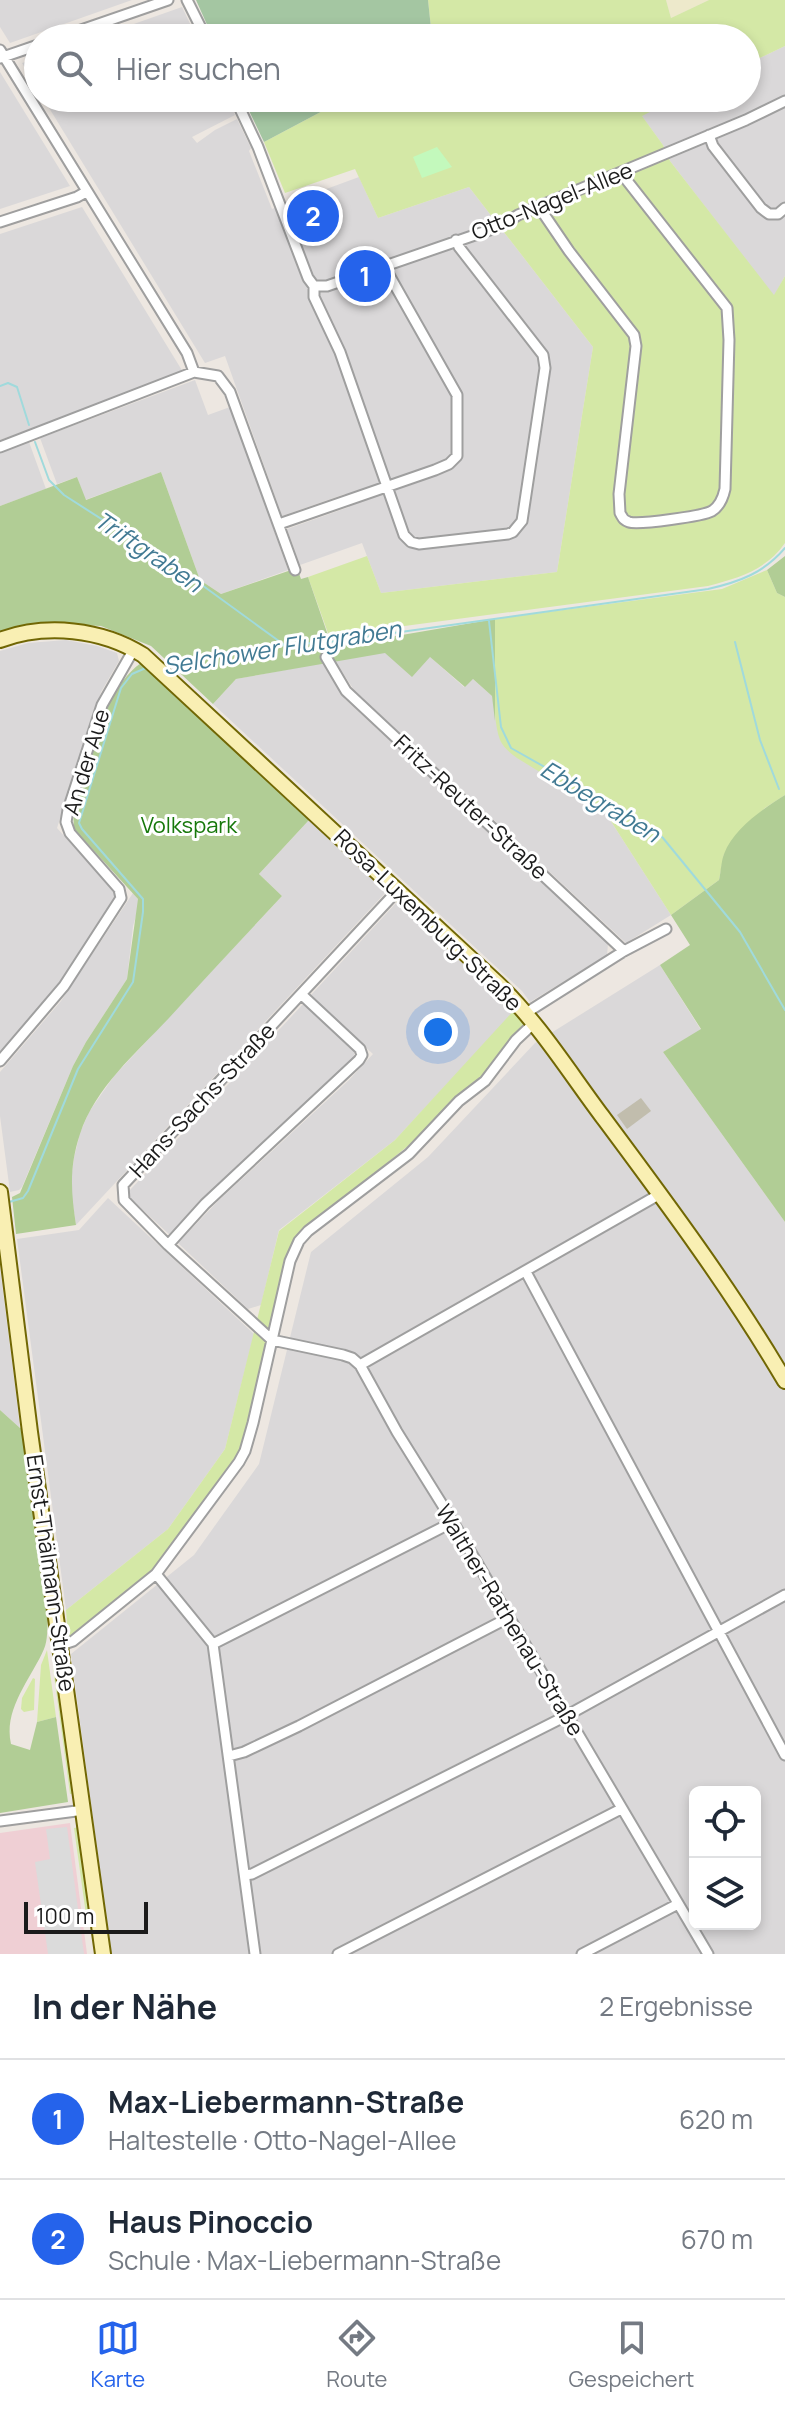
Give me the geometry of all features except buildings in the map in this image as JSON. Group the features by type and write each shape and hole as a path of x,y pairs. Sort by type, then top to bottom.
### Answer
{"street":[{"path":"99,24 168,0"},
{"path":"187,0 199,24"},
{"path":"24,49 1,55 24,92"},
{"name":"Otto-Nagel-Allee","path":"761,112 785,101"},
{"path":"36,112 187,353 194,372"},
{"path":"242,112 308,278 314,286 317,305 340,352 404,535 422,544 508,534 522,521 545,361 456,240"},
{"name":"Otto-Nagel-Allee","path":"314,286 322,287 501,226 518,215 760,112"},
{"path":"709,135 713,146 761,208 769,214 778,214 785,208"},
{"path":"539,207 634,335 636,346 619,494 620,513 627,521 639,522 714,510 725,489 727,308 621,173"},
{"path":"0,222 86,192"},
{"path":"279,524 435,470 453,461 458,449 455,390 384,266"},
{"path":"0,447 194,372 213,374 226,384 295,570"},
{"name":"Rosa-Luxemburg-Straße","path":"0,640 33,632 72,631 107,638 141,654 497,983 529,1018 660,1194 748,1320 785,1381"},
{"name":"An der Aue","path":"0,1061 64,986 121,898 119,889 70,833 66,822 102,705 141,654"},
{"name":"Fritz-Reuter-Straße","path":"326,657 346,691 624,951"},
{"name":"Hans-Sachs-Straße","path":"272,1340 168,1245 124,1200 123,1185 398,890"},
{"path":"61,1645 73,1641 156,1574 245,1451 290,1261 301,1238 409,1154 459,1101 485,1081 529,1018 624,951 666,929"},
{"path":"168,1245 205,1204 362,1055 360,1049 301,994"},
{"name":"Ernst-Thälmann-Straße","path":"0,1193 103,1954"},
{"path":"272,1340 343,1355 360,1365 660,1194"},
{"path":"526,1272 785,1755"},
{"name":"Walther-Rathenau-Straße","path":"360,1365 708,1954"},
{"path":"213,1644 453,1522"},
{"path":"156,1574 213,1644 255,1954"},
{"path":"245,1875 566,1716 785,1595"},
{"path":"229,1756 299,1726 508,1618"},
{"path":"338,1954 621,1809"},
{"path":"0,1821 84,1810"},
{"path":"582,1954 678,1904"}],"shaded area":[{"path":"0,0 132,0 64,24 24,24 24,38 10,43 0,27"},
{"path":"666,0 709,0 671,18"},
{"path":"182,7 190,24 134,24"},
{"path":"785,46 785,276 774,296 670,161 663,145 641,115 647,112 761,112 761,57"},
{"path":"0,72 70,186 0,209"},
{"path":"52,112 234,112 235,115 192,137 197,143 237,119 251,148 249,151 272,209 359,177 378,218 469,187 593,347 557,572 381,593 362,543 300,565 287,529 349,507 345,494 282,516 225,356 205,363"},
{"path":"82,207 183,372 0,440 0,234"},
{"path":"195,380 208,415 230,407 288,570 221,594 200,580 161,472 85,500 77,477 57,484 40,438"},
{"path":"29,442 46,489 0,506 0,453"},
{"path":"66,640 117,653 119,661 101,692 57,828 117,895 52,993 0,1053 0,651 28,643"},
{"path":"386,652 429,656 464,687 473,679 492,696 501,741 605,812 671,915 626,943 354,690 335,661"},
{"path":"322,663 345,699 608,944 607,955 530,1002 522,991 213,704 236,679"},
{"path":"309,820 386,892 76,1225 70,1186 80,1133 89,1112 114,1076 282,896 259,874"},
{"path":"133,893 138,899 138,909 127,979 73,1066 22,1187 10,1192 0,1116 0,1072 61,1001"},
{"path":"397,902 513,1013 395,1140 279,1230 261,1305 248,1309 178,1243 373,1054 310,996"},
{"path":"660,965 701,1030 663,1052 785,1222 785,1954 111,1954 71,1654 194,1555 259,1464 311,1252 428,1157 535,1043"},
{"path":"304,1003 354,1050 355,1059 171,1236 130,1198 130,1190"},
{"path":"641,1098 651,1111 627,1129 617,1115"},
{"path":"108,1198 254,1334 225,1449 168,1529 66,1610 17,1239 79,1230"},
{"path":"0,1268 15,1386 20,1428 0,1410"},
{"path":"70,1823 87,1954 0,1954 0,1833"},
{"path":"67,1827 84,1954 48,1954 35,1862 50,1859 46,1829"}],"green space":[{"path":"196,0 428,0 431,24 207,24"},
{"path":"428,0 666,0 671,18 709,0 785,0 785,46 761,57 761,24 431,24"},
{"path":"250,112 321,112 264,142"},
{"path":"321,112 650,112 642,116 663,145 670,161 774,295 785,276 785,543 778,552 741,576 708,586 329,636 308,577 367,556 381,593 557,572 593,347 469,187 378,218 355,169 285,193 264,142"},
{"path":"437,147 452,167 422,178 413,157"},
{"path":"161,472 200,580 221,594 297,568 301,579 308,577 332,647 495,619 495,721 492,696 473,679 465,687 430,657 412,677 385,653 236,679 213,704 151,646 101,626 62,624 0,635 0,506 77,477 86,500"},
{"path":"785,556 785,597 777,593 767,570"},
{"path":"767,570 777,593 785,597 785,795 765,808 724,854 719,880 671,915 605,812 517,758 500,740 494,698 495,619 722,589"},
{"name":"Volkspark","path":"141,663 309,820 259,874 282,896 130,1058 96,1101 80,1134 74,1158 72,1190 76,1225 16,1234 12,1197 20,1193 73,1066 127,979 138,899 74,829 73,810 106,710 127,675"},
{"path":"785,795 785,1222 663,1052 701,1029 660,965 690,945 671,915 719,880 724,854 735,836 759,813"},
{"path":"516,1008 524,1021 524,1028 489,1071 421,1135 298,1237 248,1432 232,1466 153,1571 68,1638 66,1610 168,1529 225,1449 279,1231 395,1140"},
{"path":"0,1410 22,1427 48,1617 45,1645 14,1706 11,1744 30,1750 37,1722 56,1717 68,1802 0,1813"},
{"path":"47,1650 56,1717 37,1722 41,1665"},
{"path":"60,1667 77,1793 70,1794 53,1668"},
{"path":"33,1678 34,1710 24,1712 21,1709 22,1698"},
{"path":"80,1827 94,1921 87,1922 74,1828"}],"waterway":[{"name":"Triftgraben","path":"0,386 8,383 17,387 29,425"},
{"name":"Triftgraben","path":"35,442 49,480 64,495 184,572 283,644"},
{"name":"Selchower Flutgraben","path":"162,664 224,652 329,642 708,589 750,575 785,548"},
{"name":"Ebbegraben","path":"489,621 501,727 511,748 651,827 663,838 740,932 785,1010"},
{"path":"735,642 760,740 779,789"},
{"name":"Selchower Flutgraben","path":"9,1202 23,1198 28,1191 78,1069 133,982 143,899 79,823 121,688 132,674 148,667"}],"place":[{"name":"Haus Pinoccio","path":"313,216"},
{"name":"Max-Liebermann-Straße","path":"365,276"}]}
